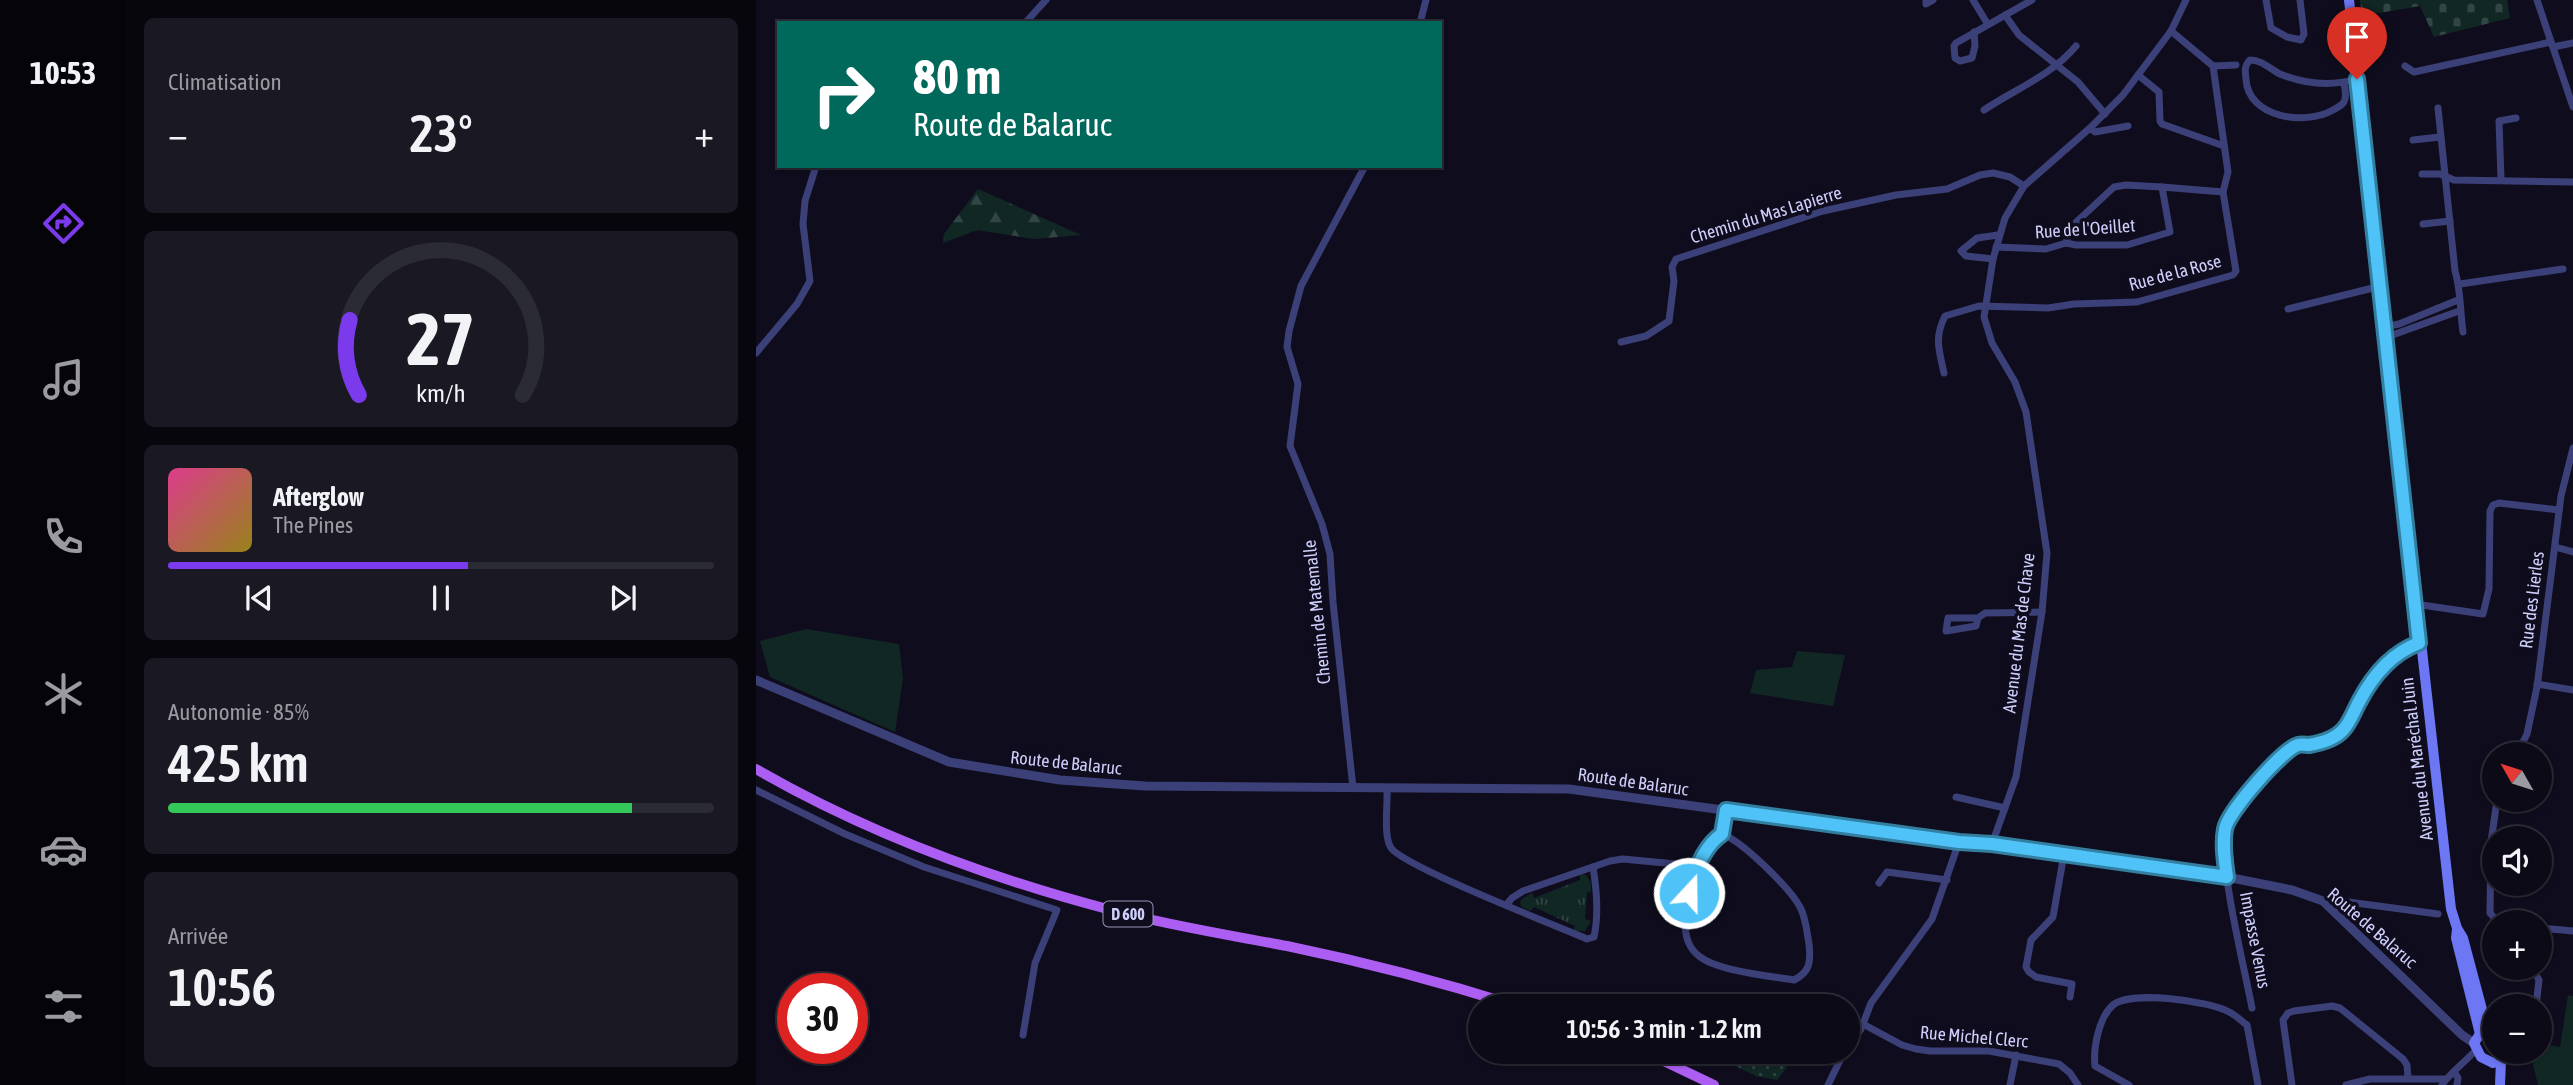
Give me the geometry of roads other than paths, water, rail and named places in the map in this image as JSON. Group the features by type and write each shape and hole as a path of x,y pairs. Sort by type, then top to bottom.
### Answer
{"main road":[{"name":"Avenue du Maréchal Juin","path":"2349,0 2419,643 2451,909 2456,928 2463,938 2481,1041"},
{"name":"D 600","path":"756,769 842,813 899,838 1064,896 1154,920 1362,962 1475,994"},
{"path":"1670,1064 1714,1085"}],"street":[{"path":"1027,21 1046,0"},
{"path":"1421,21 1426,0"},
{"path":"1973,0 1987,23"},
{"path":"1974,33 1987,23 2032,0"},
{"name":"Avenue du Mas de Chave","path":"1992,844 2016,777 2042,612 2047,553 2026,412 2015,382 1992,343 1984,317 1998,234 2024,186 2105,114 2171,31 2186,0"},
{"path":"2266,0 2271,28 2295,40 2301,40 2304,34 2300,0"},
{"path":"2536,0 2573,107"},
{"path":"2005,15 2019,35 2078,82 2105,114"},
{"path":"2066,243 2071,228 2114,187 2126,185 2223,192 2228,172 2213,66 2171,31"},
{"path":"2405,66 2414,72 2552,44 2573,43"},
{"path":"1984,110 2057,66 2076,46"},
{"path":"2344,83 2346,99 2342,105 2314,118 2288,117 2253,100 2248,94 2245,69 2250,60 2256,60 2278,73 2299,80 2326,85 2357,79"},
{"path":"2213,66 2236,65"},
{"path":"2138,75 2159,92 2162,124 2224,146"},
{"path":"2438,108 2455,271 2460,284 2458,300 2463,332"},
{"path":"2501,180 2498,121 2516,118"},
{"path":"2090,128 2095,132 2128,127"},
{"path":"2413,140 2440,137"},
{"path":"756,353 797,304 810,281 803,223 805,201 815,168"},
{"name":"Chemin de Matemalle","path":"1353,788 1330,554 1322,524 1290,446 1298,384 1287,347 1301,286 1364,168"},
{"name":"Chemin du Mas Lapierre","path":"1621,342 1646,336 1669,321 1674,281 1672,267 1676,259 1822,211 1897,195 1947,188 1980,175 1993,173 2010,177 2024,186"},
{"path":"2422,174 2440,174 2455,180 2573,182"},
{"name":"Rue de l'Oeillet","path":"1996,247 2046,249 2066,243 2127,245 2170,232 2162,187"},
{"name":"Rue de la Rose","path":"1984,306 2048,307 2137,302 2233,275 2236,267 2223,192"},
{"path":"2423,224 2450,221"},
{"path":"1993,259 1966,256 1961,251 1977,238 1998,234"},
{"path":"2460,284 2563,270"},
{"path":"2288,309 2381,286"},
{"path":"2386,332 2458,300"},
{"path":"1944,373 1938,348 1938,331 1945,316 1984,306"},
{"path":"2386,332 2459,311"},
{"name":"Rue des Lierles","path":"2523,742 2537,684 2559,510 2573,447"},
{"path":"2415,604 2480,615 2485,609 2489,589 2490,511 2493,505 2499,503 2559,510"},
{"path":"2555,547 2573,552"},
{"path":"1978,618 1985,613 2042,612"},
{"name":"Impasse Venus","path":"2252,1008 2227,877 2225,827 2232,811 2282,757 2298,745 2333,739 2344,729 2376,674 2387,663 2419,643"},
{"name":"Route de Balaruc","path":"756,680 938,758 986,769 1102,785 1569,789 2064,854 2227,877 2292,890 2323,901 2462,1035 2481,1041"},
{"path":"2537,684 2573,690"},
{"path":"1387,789 1388,838 1394,851 1405,859 1587,939 1594,937 1597,906 1593,867"},
{"path":"756,790 845,834 924,867 1057,910 1035,964 1023,1035"},
{"path":"1956,797 2005,808"},
{"path":"1722,834 1730,837 1768,870 1789,891 1801,909 1809,951 1809,967 1804,976 1794,981 1726,967 1698,956 1686,937 1684,919 1695,871 1716,838 1722,834 1726,810"},
{"path":"2490,910 2491,842 2495,812"},
{"path":"1860,1028 1871,1003 1932,919 1959,842"},
{"path":"2064,854 2053,917 2031,940 2026,967 2036,977 2072,984 2070,997"},
{"path":"1507,904 1523,891 1610,861 1640,859 1686,865 1695,871"},
{"path":"1879,883 1887,872 1947,880"},
{"path":"2323,901 2438,914"},
{"path":"2552,929 2573,931"},
{"path":"2129,1085 2095,1066 2099,1031 2113,1004 2133,998 2157,997 2228,1011 2247,1025 2258,1085"},
{"path":"2292,1085 2283,1020 2288,1013 2294,1011 2332,1006 2347,1012 2403,1059 2407,1065 2408,1078"},
{"name":"Rue Michel Clerc","path":"1863,1024 1902,1045 1916,1049 1989,1051 2059,1064 2070,1073 2078,1085"},
{"path":"2346,1085 2370,1079 2408,1078 2443,1082 2467,1061 2481,1041"},
{"path":"2010,1085 2016,1055"},
{"path":"1828,1085 1838,1064"},
{"path":"2455,1073 2458,1085"}]}
